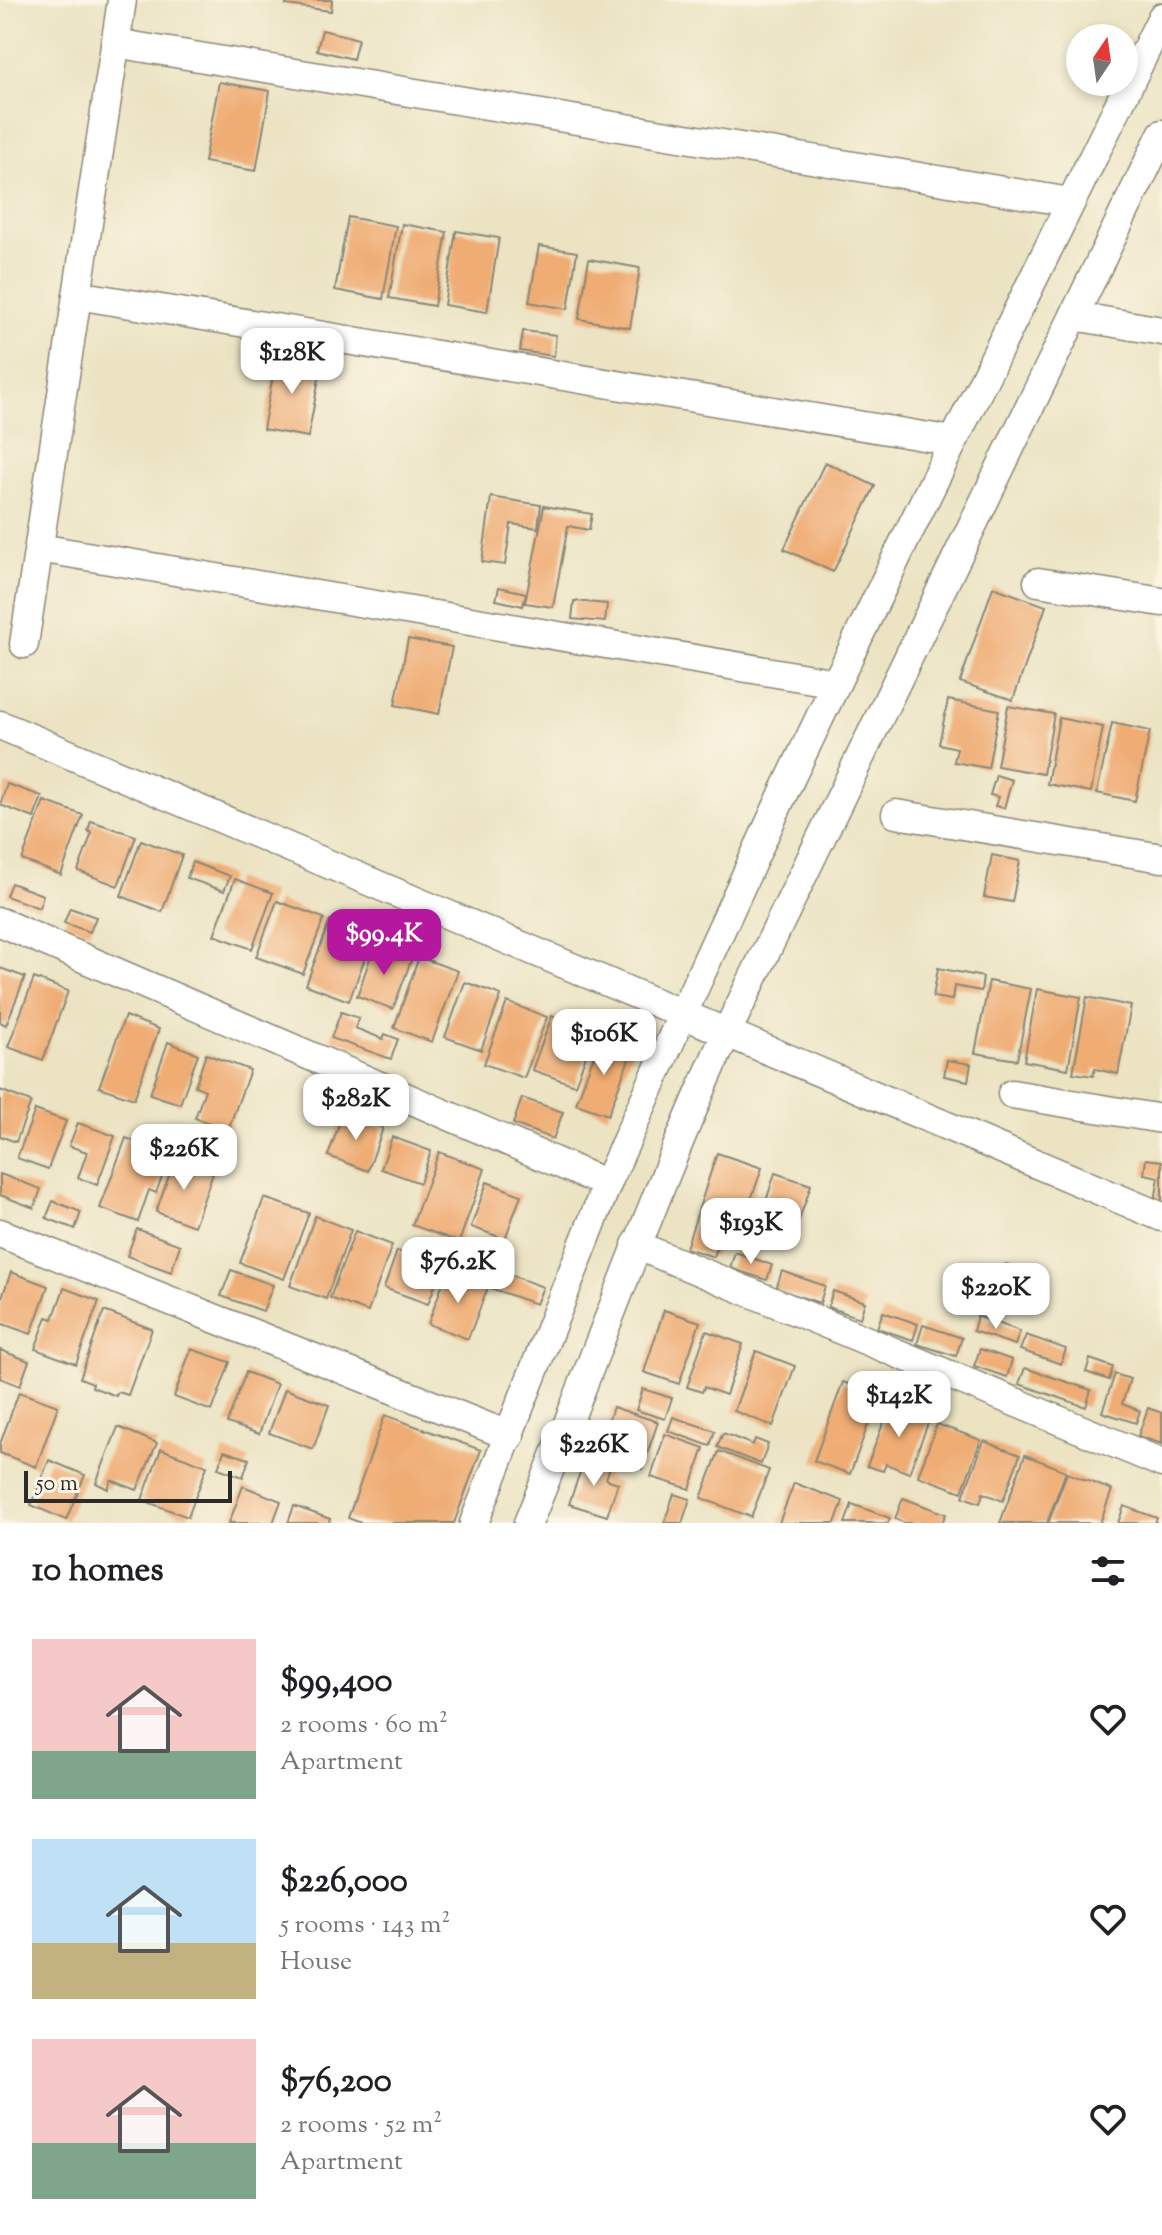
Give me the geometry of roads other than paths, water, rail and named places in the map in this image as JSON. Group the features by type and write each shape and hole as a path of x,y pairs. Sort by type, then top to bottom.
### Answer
{"street":[{"path":"24,644 122,0"},
{"path":"474,1523 607,1184 683,1013 836,683 1162,17"},
{"path":"115,43 1070,202"},
{"path":"539,1520 636,1245 689,1115 1162,134"},
{"path":"77,295 953,441"},
{"path":"1074,316 1162,331"},
{"path":"39,548 836,683"},
{"path":"1038,582 1162,602"},
{"path":"0,725 1162,1217"},
{"path":"896,814 1162,858"},
{"path":"0,922 607,1184"},
{"path":"1012,1094 1162,1119"},
{"path":"0,1233 510,1436"},
{"path":"636,1245 1162,1463"}]}
